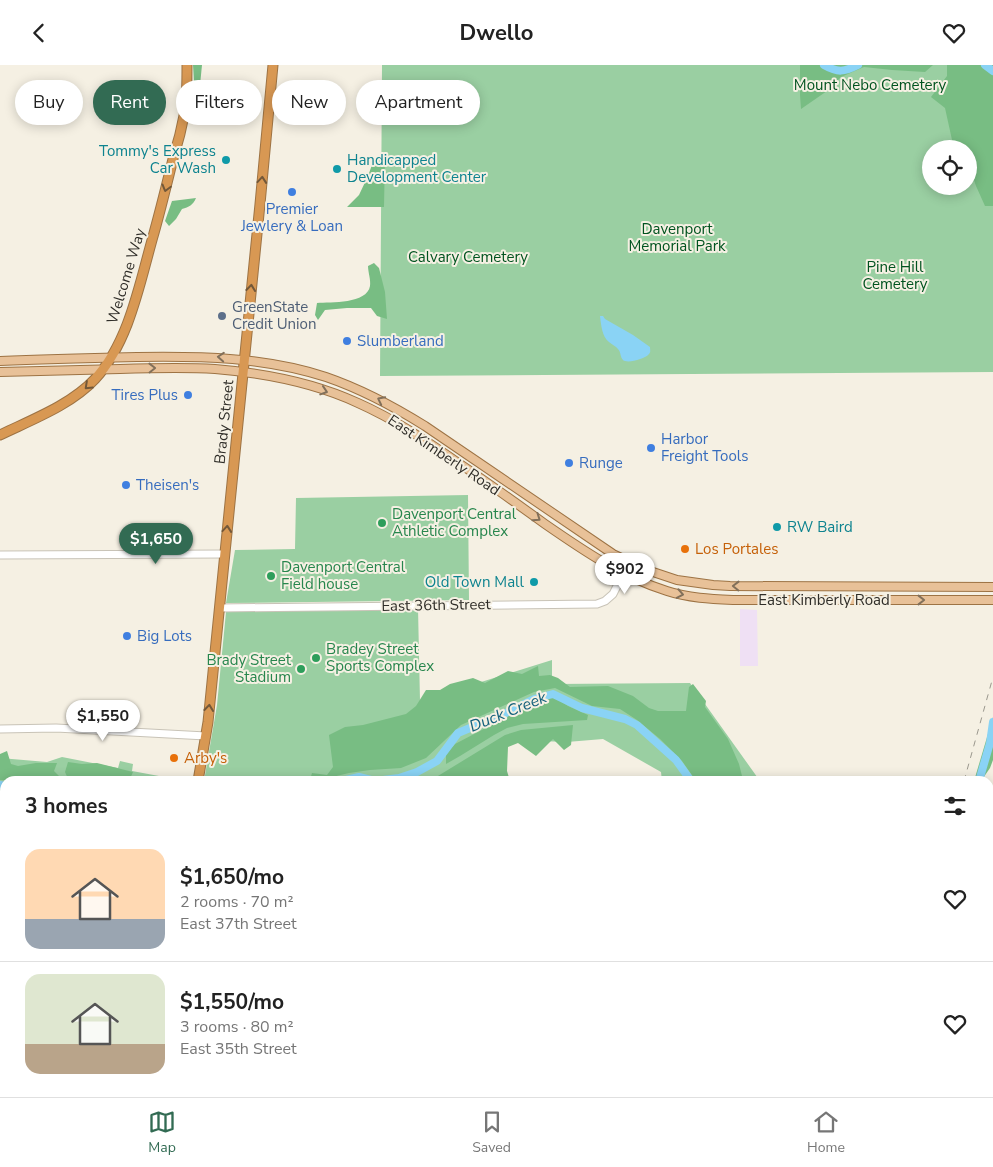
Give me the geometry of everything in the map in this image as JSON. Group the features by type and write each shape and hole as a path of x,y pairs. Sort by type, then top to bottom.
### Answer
{"highway":[{"name":"Welcome Way","path":"0,435 43,415 78,395 103,369 116,349 137,293 178,139 185,110 187,65"},
{"name":"Brady Street","path":"199,776 206,736 273,65"}],"main road":[{"name":"East Kimberly Road","path":"0,361 202,356 244,359 306,371 343,383 380,399 425,426 613,553 647,570 677,580 713,585 993,587"},
{"name":"East Kimberly Road","path":"0,372 103,369 214,369 282,379 321,389 386,416 428,441 588,553 622,573 669,592 734,600 993,600"}],"street":[{"path":"0,555 224,554"},
{"name":"East 36th Street","path":"219,607 597,604 605,601 613,594 629,561"},
{"path":"0,729 56,728 206,736"}],"shaded area":[{"path":"740,609 757,610 758,666 740,666"}],"green space":[{"path":"193,65 202,65 200,80 194,80"},
{"path":"382,65 993,65 993,372 380,376 382,125 480,125 480,80 382,80"},
{"path":"800,65 933,65 925,72 864,67 841,77 827,91 801,109"},
{"path":"947,65 993,65 993,206 985,206 977,188 977,140 952,140 945,108 931,97 947,76"},
{"path":"385,155 384,207 347,207 359,195 373,162"},
{"path":"196,198 194,202 182,209 169,226 165,221 172,201"},
{"path":"374,263 379,268 385,292 387,319 377,316 371,308 347,308 325,310 318,320 315,315 317,303 348,301 356,299 367,292 370,286 368,266"},
{"name":"Davenport Central Athletic Complex","path":"468,495 469,600 226,603 235,550 295,549 296,498"},
{"path":"418,608 420,701 552,660 552,684 690,683 756,776 661,776 661,772 603,739 567,742 513,740 443,776 205,776 217,705 226,612"},
{"path":"538,666 539,676 550,675 558,678 570,687 608,686 633,696 649,708 658,711 686,711 689,687 693,684 706,701 705,707 728,739 742,776 692,776 682,761 660,739 620,709 592,706 555,688 534,692 461,725 426,758 401,768 370,770 336,776 311,776 312,773 327,775 333,767 329,735 345,727 363,725 406,714 416,706 426,690 440,690 450,684 473,678 485,683 508,671 522,674"},
{"path":"554,697 588,715 587,720 523,724 507,728 446,764 446,754 455,744 537,701"},
{"path":"993,717 993,760 984,776 975,776"},
{"path":"573,725 571,745 564,750 553,739 536,756 518,743 508,747 508,776 438,776 505,735 521,730"},
{"path":"7,751 11,764 18,766 36,763 57,763 54,771 59,776 0,776 0,754"},
{"path":"62,757 118,768 120,761 133,764 132,771 159,776 0,776 0,758 47,762"},
{"path":"68,762 82,764 97,763 133,772 131,776 67,776 65,772"}],"water":[{"path":"600,316 603,316 650,347 650,353 644,358 623,360 618,349 605,337"}],"waterway":[{"path":"824,65 841,71 858,65"},
{"path":"985,65 993,71"},
{"name":"Duck Creek","path":"405,776 437,761 458,733 534,699 553,694 582,708 625,719 637,725 676,760 687,776"},
{"path":"980,776 990,743 993,722"}],"railway":[{"path":"965,776 993,677"}],"place":[{"name":"Tommy's Express Car Wash","path":"226,160"},
{"name":"Handicapped Development Center","path":"337,169"},
{"name":"Premier Jewlery & Loan","path":"292,192"},
{"name":"GreenState Credit Union","path":"222,316"},
{"name":"Slumberland","path":"347,341"},
{"name":"Tires Plus","path":"188,395"},
{"name":"Harbor Freight Tools","path":"651,448"},
{"name":"Runge","path":"569,463"},
{"name":"Theisen's","path":"126,485"},
{"name":"Davenport Central Athletic Complex","path":"382,523"},
{"name":"RW Baird","path":"777,527"},
{"name":"Los Portales","path":"685,549"},
{"name":"Davenport Central Field house","path":"271,576"},
{"name":"Old Town Mall","path":"534,582"},
{"name":"Big Lots","path":"127,636"},
{"name":"Bradey Street Sports Complex","path":"316,658"},
{"name":"Brady Street Stadium","path":"301,669"},
{"name":"Arby's","path":"174,758"}],"park label":[{"name":"Mount Nebo Cemetery","path":"870,85"},
{"name":"Davenport Memorial Park","path":"677,238"},
{"name":"Calvary Cemetery","path":"468,257"},
{"name":"Pine Hill Cemetery","path":"895,276"}]}
